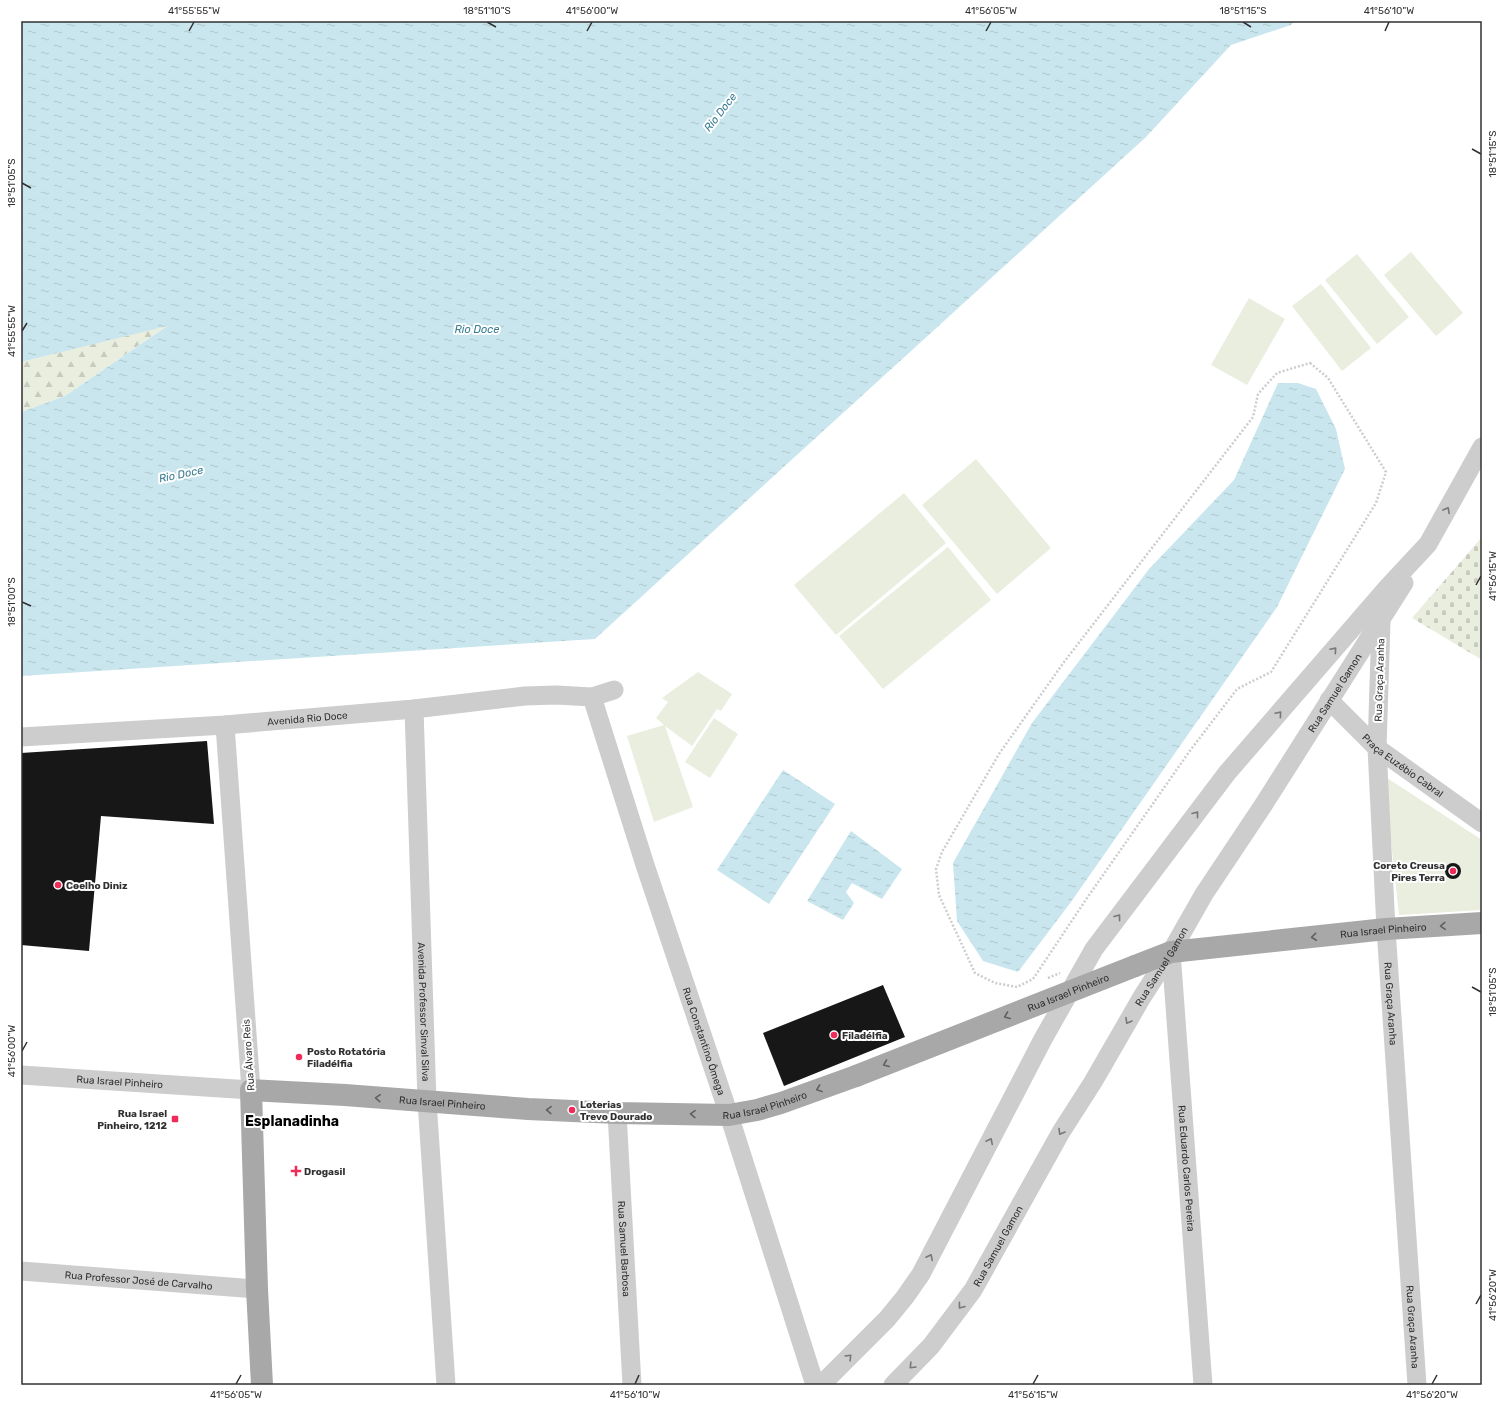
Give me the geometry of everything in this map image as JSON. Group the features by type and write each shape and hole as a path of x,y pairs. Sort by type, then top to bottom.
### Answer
{"main road":[{"name":"Rua Israel Pinheiro","path":"251,1090 528,1109 617,1113 729,1115 757,1110 781,1103 856,1076 1171,952 1386,929 1482,923"},
{"name":"Rua Álvaro Reis","path":"251,1090 257,1289 262,1385"}],"street":[{"path":"821,1385 906,1298 921,1274 1043,1039 1094,948 1228,774 1382,594 1428,544 1482,447"},
{"name":"Rua Samuel Gamon","path":"893,1385 931,1346 973,1290 1061,1132 1093,1082 1204,894 1264,804 1428,544"},
{"name":"Rua Graça Aranha","path":"1380,622 1377,748 1386,929 1416,1385"},
{"path":"592,697 614,690"},
{"name":"Avenida Rio Doce","path":"21,737 226,725 414,710 525,696 556,695 592,697"},
{"name":"Rua Constantino Ômega","path":"592,697 645,865 729,1115 815,1385"},
{"name":"Praça Euzébio Cabral","path":"1330,700 1377,748 1482,823"},
{"name":"Avenida Professor Sinval Silva","path":"414,710 427,1101 446,1385"},
{"name":"Rua Álvaro Reis","path":"226,725 251,1090"},
{"name":"Rua Eduardo Carlos Pereira","path":"1171,952 1203,1385"},
{"name":"Rua Israel Pinheiro","path":"21,1075 251,1090"},
{"name":"Rua Samuel Barbosa","path":"617,1113 632,1385"},
{"name":"Rua Professor José de Carvalho","path":"21,1271 257,1289"}],"path":[{"path":"1310,364 1328,378 1386,472 1376,503 1272,672 1237,689 1189,752 1087,898 1033,979 1017,987 995,983 975,973 939,895 936,869 942,852 999,754 1064,662 1253,417 1258,394 1277,373 1310,364"}],"green space":[{"path":"1411,252 1463,313 1436,336 1384,275"},
{"path":"1357,254 1409,317 1377,344 1325,280"},
{"path":"1321,284 1371,348 1342,371 1292,306"},
{"path":"1249,298 1285,319 1247,385 1211,365"},
{"path":"168,325 65,396 21,412 21,362"},
{"path":"976,459 1051,548 997,594 922,505"},
{"path":"904,493 946,543 836,635 794,585"},
{"path":"1482,537 1482,660 1412,618"},
{"path":"948,547 991,600 883,689 839,636"},
{"path":"698,672 732,694 721,711 717,709 692,746 665,726 693,807 654,822 627,736 664,725 656,718 668,702 662,698"},
{"path":"714,718 738,734 710,778 685,762"},
{"path":"1384,776 1482,840 1482,910 1399,915"}],"water":[{"name":"Rio Doce","path":"21,21 1294,21 1291,25 1231,45 1146,137 595,639 21,676 21,412 65,396 167,326 21,362"},
{"path":"1278,383 1298,383 1316,389 1336,429 1345,469 1277,607 1071,902 1018,972 983,961 957,921 953,863 1032,723 1149,569 1234,480"},
{"path":"783,770 835,804 769,904 717,870"},
{"path":"851,831 902,869 882,899 852,883 846,892 854,903 843,920 807,901"}],"building":[{"name":"Coelho Diniz","path":"207,741 214,824 101,816 89,951 21,945 21,753"},
{"name":"Coreto Creusa Pires Terra","path":"1450,863 1456,863 1461,868 1459,877 1456,879 1450,879 1445,874 1445,868"},
{"name":"Filadélfia","path":"883,985 905,1037 784,1086 763,1033"}],"place":[{"name":"Coreto Creusa Pires Terra","path":"1453,871"},
{"name":"Coelho Diniz","path":"58,885"},
{"name":"Filadélfia","path":"834,1035"},
{"name":"Posto Rotatória Filadélfia","path":"299,1057"},
{"name":"Loterias Trevo Dourado","path":"572,1110"},
{"name":"Rua Israel Pinheiro, 1212","path":"175,1119"},
{"name":"Drogasil","path":"296,1171"}],"district":[{"name":"Esplanadinha","path":"292,1121"}]}
